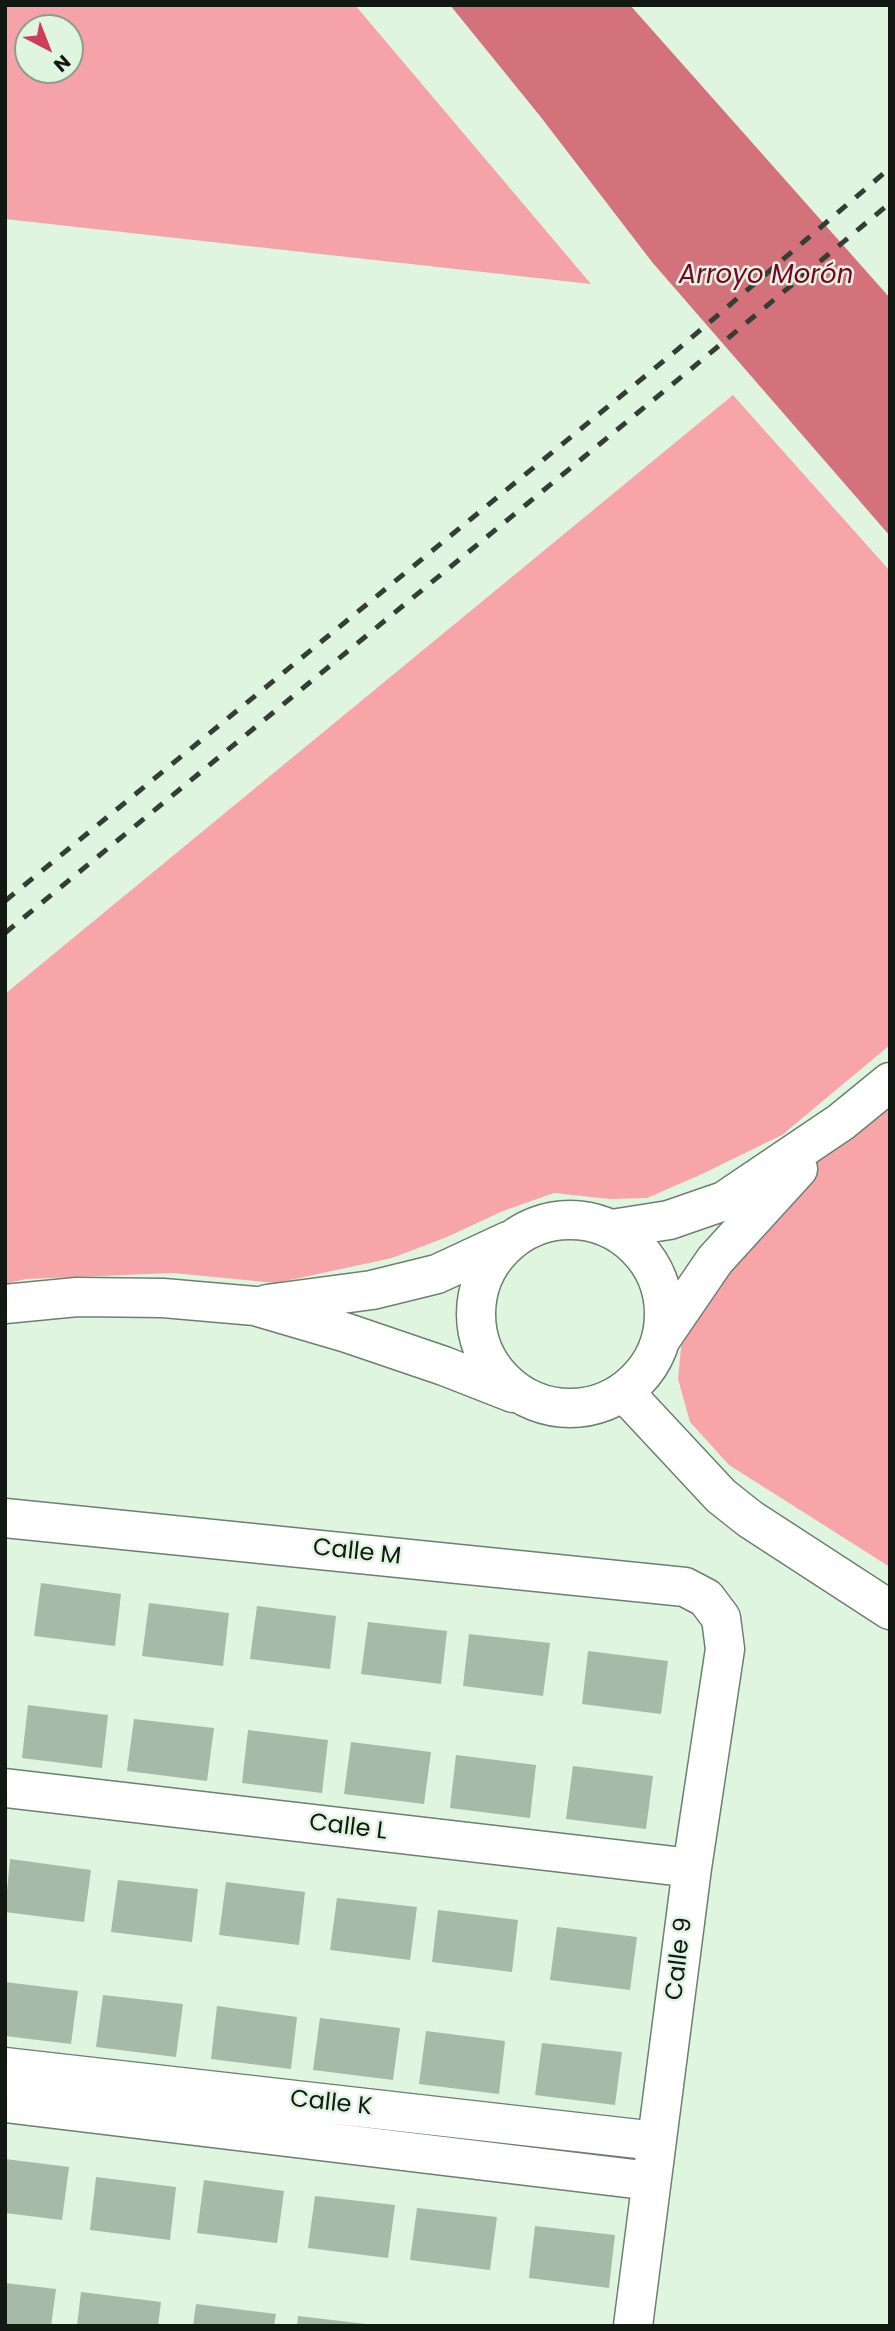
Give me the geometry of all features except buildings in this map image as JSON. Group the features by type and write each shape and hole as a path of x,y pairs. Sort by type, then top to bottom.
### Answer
{"street":[{"path":"612,1229 669,1220 724,1201 841,1122 890,1082"},
{"path":"5,1304 77,1297 163,1298 255,1306 347,1333 444,1366 539,1404 568,1409 598,1405 624,1392 648,1369 661,1339 715,1260 841,1122"},
{"path":"255,1306 372,1290 437,1274 549,1222 581,1220 612,1229 638,1249 656,1275 665,1307 661,1339"},
{"path":"519,1236 496,1256 482,1282 476,1311 480,1341 492,1367 512,1389 539,1404"},
{"path":"624,1392 721,1496 750,1519 890,1610"},
{"name":"Calle M","path":"5,1518 685,1587 706,1598"},
{"name":"Calle 9","path":"633,2326 692,1868 725,1649 721,1618 706,1598"},
{"name":"Calle L","path":"5,1788 692,1868"},
{"name":"Calle K","path":"5,2067 656,2141"},
{"name":"Calle K","path":"5,2103 650,2181"}],"shaded area":[{"path":"5,5 355,5 591,284 5,219"},
{"path":"733,395 890,571 890,1045 782,1135 647,1198 610,1199 554,1193 503,1211 447,1237 392,1258 276,1283 173,1273 26,1279 5,1284 5,994"},
{"path":"890,1085 890,1567 729,1465 690,1422 678,1379 682,1337 841,1122"}],"water":[{"name":"Arroyo Morón","path":"450,5 630,5 890,298 890,536 652,262 540,116"}],"railway":[{"path":"5,901 677,350 890,168"},
{"path":"5,933 890,203"}]}
